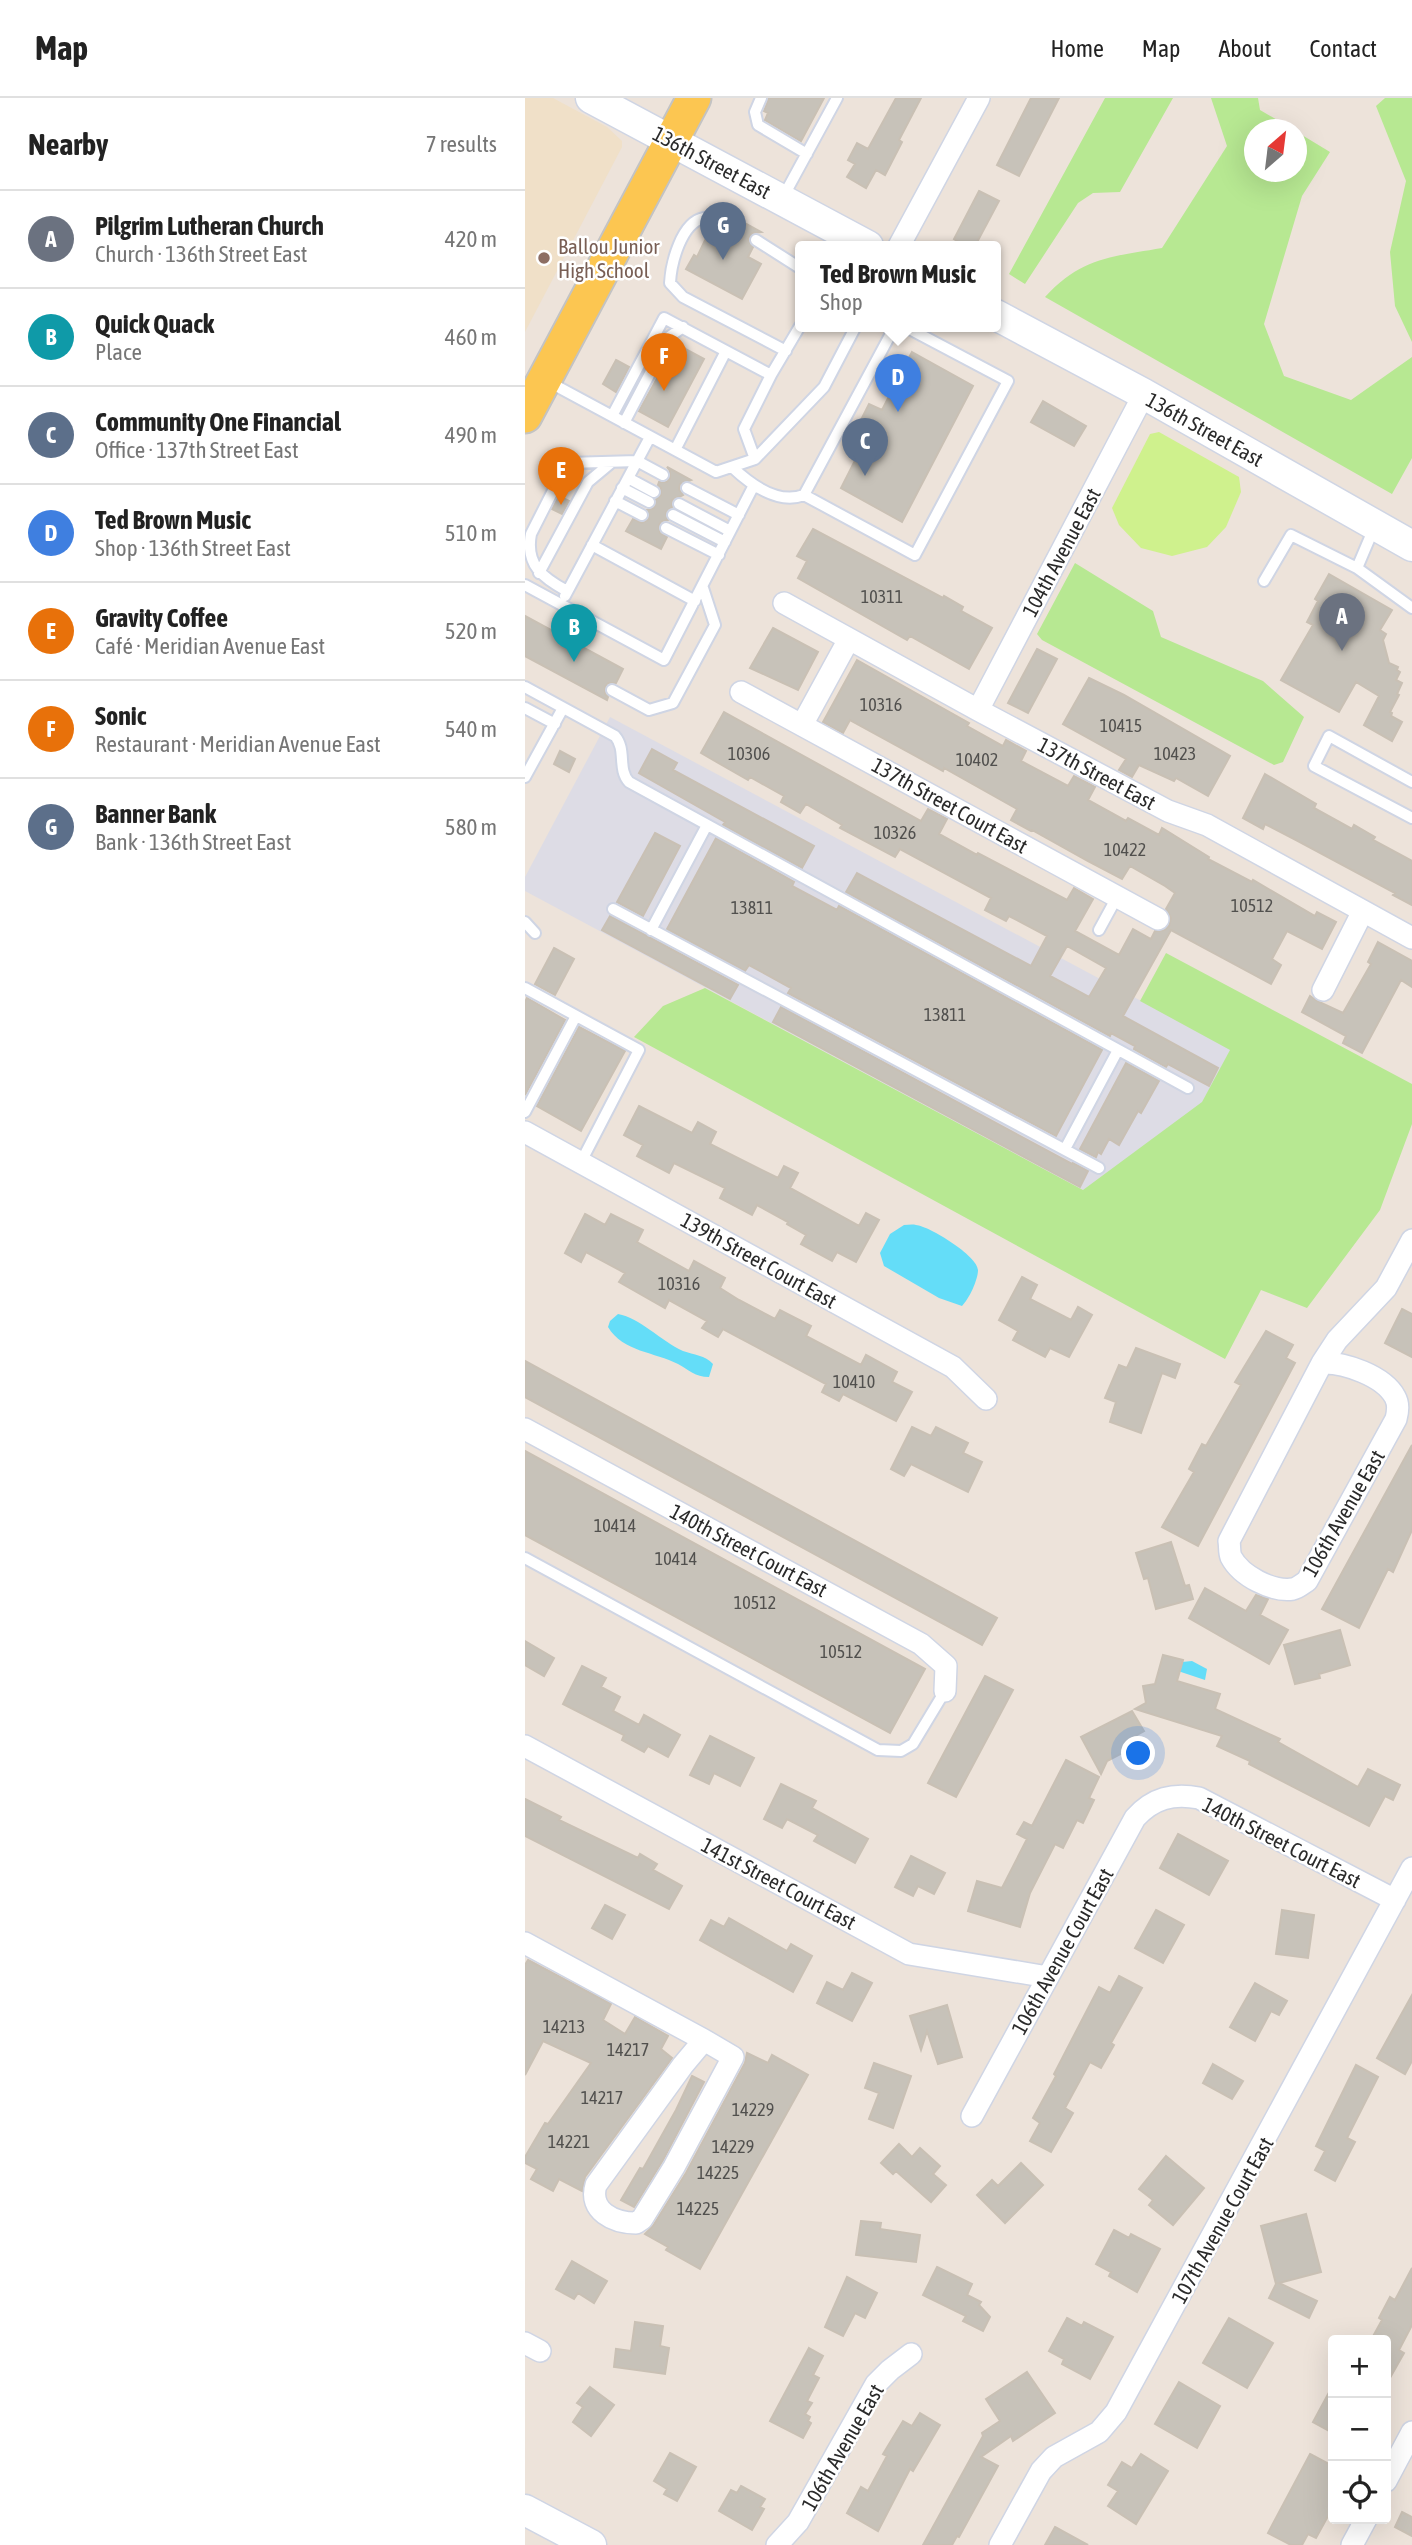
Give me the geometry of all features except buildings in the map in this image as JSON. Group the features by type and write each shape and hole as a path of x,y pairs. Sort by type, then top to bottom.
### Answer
{"main road":[{"path":"525,416 694,98"}],"street":[{"name":"136th Street East","path":"591,98 860,241"},
{"path":"902,241 979,98"},
{"name":"136th Street East","path":"1001,318 1144,394 1412,546"},
{"name":"104th Avenue East","path":"978,710 1144,394"},
{"name":"137th Street East","path":"784,603 1168,811 1207,825 1412,938"},
{"path":"802,725 849,639"},
{"name":"137th Street Court East","path":"741,692 1158,919"},
{"path":"1323,990 1363,911"},
{"name":"139th Street Court East","path":"525,1132 953,1367 986,1399"},
{"name":"106th Avenue East","path":"1322,1363 1347,1364 1378,1381 1395,1396 1397,1419 1307,1581 1296,1589 1281,1589 1257,1581 1238,1566 1230,1555 1229,1541 1322,1363 1337,1340 1374,1302 1404,1278 1412,1240"},
{"name":"140th Street Court East","path":"525,1429 921,1644 946,1666 945,1691"},
{"name":"141st Street Court East","path":"525,1746 909,1954 1048,1978"},
{"name":"140th Street Court East","path":"1165,1798 1199,1798 1395,1900"},
{"name":"106th Avenue Court East","path":"972,2116 1135,1818 1149,1805 1165,1798"},
{"name":"107th Avenue Court East","path":"1000,2545 1041,2471 1055,2457 1099,2432 1116,2412 1412,1868"},
{"path":"525,1943 704,2040 733,2057 674,2167 642,2219 636,2223 613,2220 601,2211 596,2202 593,2193 596,2185 704,2040"},
{"name":"106th Avenue East","path":"777,2545 798,2522 876,2384 911,2354"},
{"path":"1391,2472 1412,2432"},
{"path":"525,2510 591,2545"},
{"path":"1352,2545 1363,2524"}],"lane":[{"path":"761,98 755,112 758,125 807,154"},
{"path":"782,199 837,98"},
{"path":"735,229 705,217 694,222 679,244 671,265 670,283 683,297 786,351"},
{"path":"757,240 795,265"},
{"path":"612,416 664,318 771,375"},
{"path":"624,423 669,337 683,327"},
{"path":"755,459 744,429 797,332"},
{"path":"544,380 716,472 755,459 824,387 853,332"},
{"path":"732,467 754,485 772,495 794,499 804,495 892,332"},
{"path":"804,495 915,555 1008,381 915,332"},
{"path":"675,450 726,351"},
{"path":"560,604 650,437"},
{"path":"567,591 545,580 530,553 531,534 568,463 637,461 663,475"},
{"path":"539,573 588,482 612,462"},
{"path":"625,483 651,497"},
{"path":"525,585 664,660 754,485"},
{"path":"687,488 739,515"},
{"path":"615,501 642,515"},
{"path":"679,504 730,531"},
{"path":"673,515 726,542"},
{"path":"1357,568 1375,526"},
{"path":"666,528 719,555"},
{"path":"1264,582 1290,535 1357,568 1412,608"},
{"path":"592,545 695,601"},
{"path":"612,690 649,710 673,703 715,625 703,587"},
{"path":"525,687 610,733 618,740 622,752 622,772 629,782 1188,1088"},
{"path":"525,708 555,724"},
{"path":"525,777 563,708"},
{"path":"1411,815 1314,766 1329,736 1412,782"},
{"path":"651,930 707,825"},
{"path":"1099,930 1117,897"},
{"path":"613,909 1100,1168"},
{"path":"525,922 535,933"},
{"path":"525,988 639,1049 581,1162"},
{"path":"525,1112 576,1016"},
{"path":"1065,1149 1118,1050"},
{"path":"525,1558 878,1750 901,1751 913,1744 945,1691"}],"shaded area":[{"name":"Ballou Junior High School","path":"525,98 553,98 607,127 622,141 622,147 525,332"},
{"path":"610,717 1231,1049 1139,1220 525,891 525,877"}],"green space":[{"path":"1105,98 1173,98 1120,192 1093,193 1078,203 1025,284 1009,274"},
{"path":"1211,98 1258,98 1260,110 1276,119 1244,119 1244,182 1307,182 1307,138 1330,152 1302,196 1264,324 1284,376 1351,400 1412,357 1412,458 1392,494 1045,297 1085,266 1112,257 1162,248 1227,146"},
{"path":"1385,98 1412,98 1412,342 1395,306 1390,252 1406,181 1376,106"},
{"path":"1159,432 1239,477 1241,492 1226,527 1207,547 1172,556 1141,548 1119,525 1112,508 1150,434"},
{"path":"1075,563 1153,611 1161,637 1263,681 1304,717 1283,762 1274,765 1042,640 1037,634"},
{"path":"1166,953 1412,1084 1412,1124 1380,1210 1307,1308 1261,1290 1225,1359 634,1037 663,1006 705,988 1083,1190 1202,1102 1230,1050 1140,1001"}],"water":[{"path":"904,1225 922,1227 941,1236 962,1250 976,1264 976,1279 962,1306 939,1298 884,1266 880,1253 890,1234"},
{"path":"618,1314 634,1320 683,1351 710,1361 713,1364 709,1377 622,1342 608,1327"},
{"path":"1192,1661 1207,1669 1205,1680 1178,1671 1182,1662"}],"place":[{"name":"Ballou Junior High School","path":"544,258"},
{"name":"Banner Bank","path":"723,260"},
{"name":"Sonic","path":"664,391"},
{"name":"Ted Brown Music","path":"898,412"},
{"name":"Community One Financial","path":"865,476"},
{"name":"Gravity Coffee","path":"561,505"},
{"name":"Pilgrim Lutheran Church","path":"1342,651"},
{"name":"Quick Quack","path":"574,662"}]}
